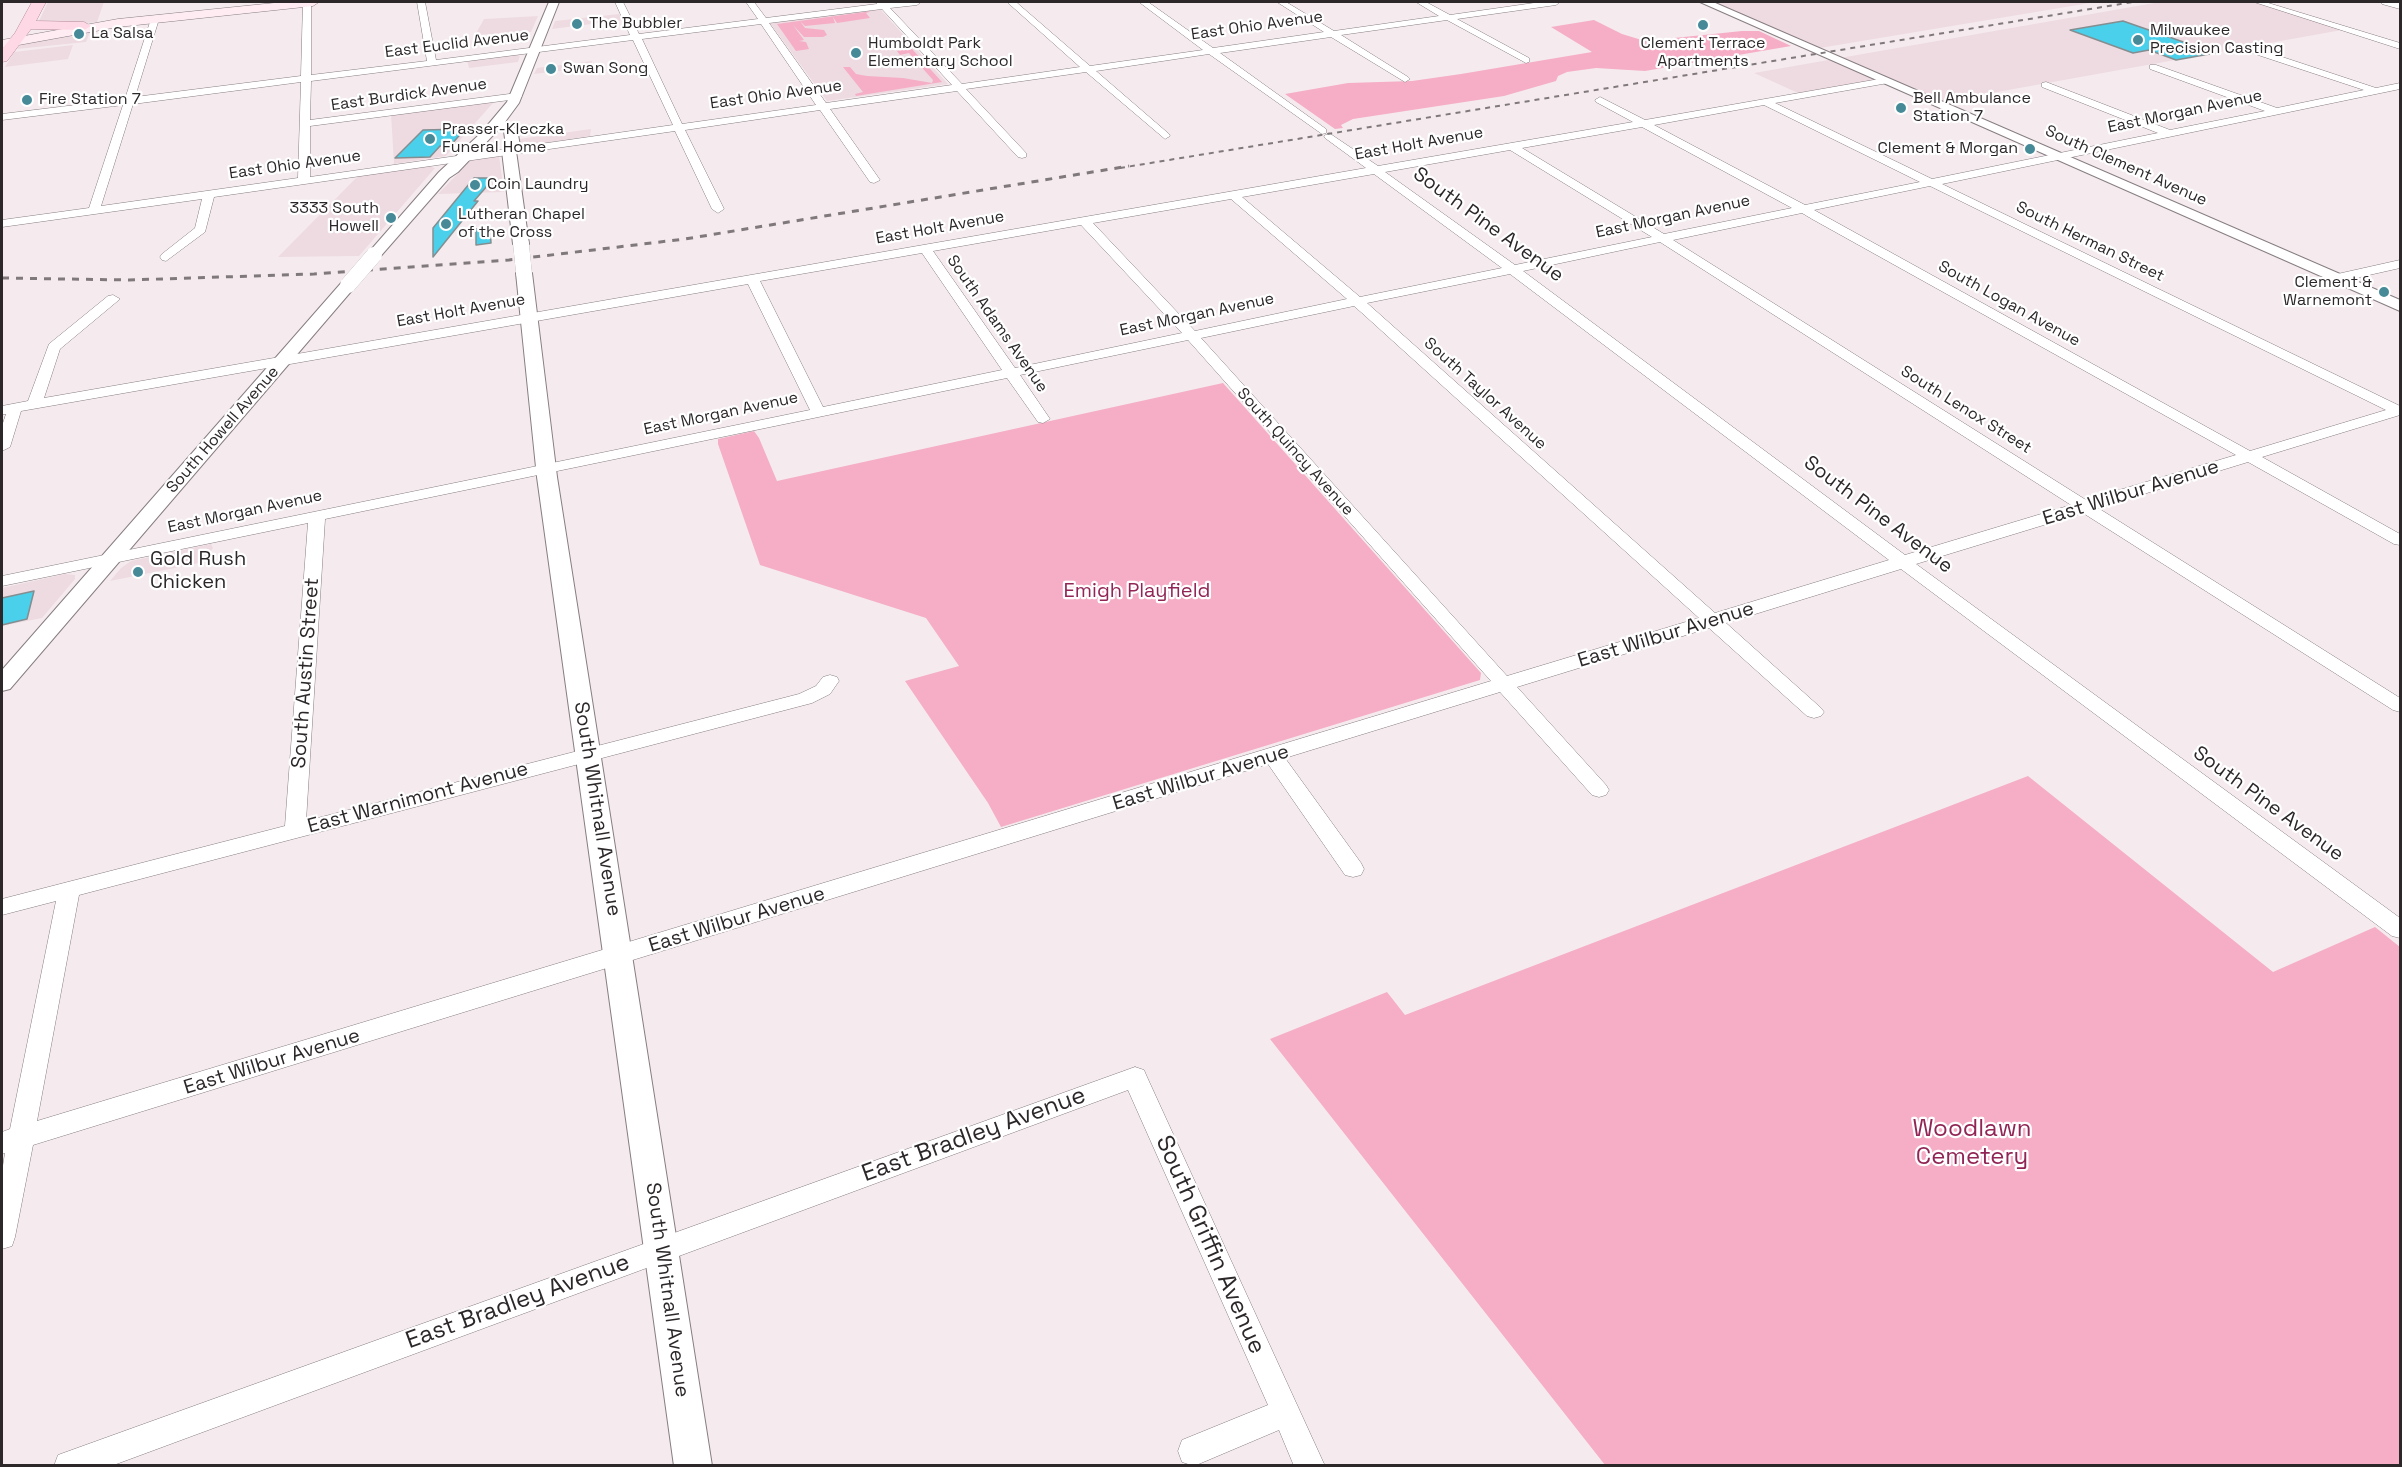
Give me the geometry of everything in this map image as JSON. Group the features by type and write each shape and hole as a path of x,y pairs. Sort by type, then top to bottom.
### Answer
{"main road":[{"path":"2,58 13,31 39,2"},
{"path":"13,31 117,23 313,2"},
{"path":"13,31 117,23"}],"street":[{"path":"304,180 307,2"},
{"path":"421,2 436,62"},
{"name":"South Howell Avenue","path":"2,684 444,175 453,169 458,158 511,96 522,87 522,79 533,49 554,2"},
{"path":"619,2 718,209"},
{"path":"750,2 874,180"},
{"name":"East Euclid Avenue","path":"2,117 882,4 917,2"},
{"path":"1011,2 1165,136"},
{"name":"South Pine Avenue","path":"1143,2 1512,269 1904,563 2395,919"},
{"path":"1281,2 1405,80"},
{"path":"1420,2 1526,60"},
{"name":"East Ohio Avenue","path":"2,224 1556,2"},
{"name":"South Clement Avenue","path":"1705,2 2400,306"},
{"path":"2258,2 2400,46"},
{"path":"2385,2 2400,6"},
{"path":"882,4 1022,155"},
{"path":"94,211 155,19"},
{"path":"2249,49 2375,91"},
{"path":"2153,67 2275,111"},
{"name":"East Holt Avenue","path":"8,409 1885,81"},
{"path":"2046,85 2168,133"},
{"name":"East Morgan Avenue","path":"2,581 2400,86"},
{"name":"South Howell Avenue","path":"482,132 497,123 511,96"},
{"name":"East Burdick Avenue","path":"305,124 511,96"},
{"name":"South Logan Avenue","path":"1600,100 1802,209 2400,540"},
{"name":"South Herman Street","path":"1765,102 2400,410"},
{"name":"South Whitnall Avenue","path":"497,123 510,129 513,146 509,151 546,468 693,1466"},
{"path":"482,132 509,151"},
{"name":"South Lenox Street","path":"1512,146 1662,238 2400,706"},
{"path":"166,257 201,229 209,194"},
{"name":"South Taylor Avenue","path":"1233,195 1356,301 1814,712"},
{"name":"South Quincy Avenue","path":"1084,221 1191,335 1599,790"},
{"name":"South Adams Avenue","path":"925,249 1043,419"},
{"path":"2338,278 2400,264"},
{"path":"752,279 818,412"},
{"path":"34,405 54,346 113,299"},
{"path":"2,447 8,409"},
{"name":"East Wilbur Avenue","path":"11,1141 2400,410"},
{"name":"South Austin Street","path":"295,830 317,516"},
{"name":"East Warnimont Avenue","path":"2,907 588,753 621,747 804,699 823,690 830,681"},
{"path":"1273,756 1353,869"},
{"path":"2,1237 11,1141 69,890"},
{"name":"East Bradley Avenue","path":"69,1466 1135,1077"},
{"name":"South Griffin Avenue","path":"1135,1077 1310,1466"},
{"path":"1193,1451 1285,1413"}],"shaded area":[{"path":"48,2 104,2 97,22 64,25 38,23"},
{"path":"1713,2 2096,2 1820,48"},
{"path":"2160,2 2258,2 2342,30 1936,103 1892,84 1869,81 1798,93 1754,73"},
{"name":"Humboldt Park Elementary School","path":"880,9 948,84 827,101 770,23"},
{"path":"619,14 623,20 552,29 555,21"},
{"path":"538,16 531,32 475,35 484,19"},
{"path":"91,30 86,42 17,49 23,42"},
{"path":"73,45 68,59 5,67 14,52"},
{"path":"517,54 520,56 518,62 469,68 467,60"},
{"path":"592,61 592,67 534,74 537,68"},
{"path":"493,103 446,156 394,164 391,114"},
{"path":"591,129 590,136 526,146 520,144 519,139"},
{"path":"499,156 504,192 438,194 471,160"},
{"path":"429,166 435,168 359,256 278,257 359,175"},
{"path":"211,544 213,548 204,562 110,581 121,568 131,561"},
{"path":"65,574 75,575 75,579 42,618 2,626 2,588"}],"green space":[{"path":"872,11 866,13 870,18 837,23 833,17 835,23 805,26 800,21 805,28 824,30 827,35 804,37 793,25 804,40 799,41 806,42 809,49 796,51 777,24"},
{"path":"1594,20 1622,34 1645,41 1759,31 1791,46 1645,71 1596,68 1567,72 1558,76 1556,81 1504,96 1353,119 1341,125 1343,128 1335,129 1285,94 1348,83 1412,81 1592,52 1551,27"},
{"path":"912,49 942,82 856,96 855,94 863,92 843,67 850,67 856,74 867,76 903,78 932,83 933,80 909,53 900,55 897,51"},
{"name":"Emigh Playfield","path":"1223,383 1481,673 1480,680 1001,827 988,803 905,681 959,666 926,618 760,565 718,444 718,439 754,431 777,481"},
{"name":"Woodlawn Cemetery","path":"2028,776 2273,972 2375,927 2400,947 2400,1465 1605,1465 1270,1039 1387,992 1405,1015"}],"building":[{"name":"Milwaukee Precision Casting","path":"2123,21 2215,53 2176,60 2149,50 2133,53 2070,30"},
{"name":"Prasser-Kleczka Funeral Home","path":"465,129 450,146 440,146 430,157 395,158 423,130"},
{"name":"Lutheran Chapel of the Cross","path":"474,178 494,178 433,257 433,228"},
{"path":"490,227 491,243 476,245 476,229"},
{"path":"34,591 27,619 2,625 2,598"}],"railway":[{"path":"1120,168 2133,2"},
{"path":"2,278 129,280 314,274 509,260 685,239 1129,166"}],"place":[{"name":"The Bubbler","path":"577,24"},
{"name":"Clement Terrace Apartments","path":"1703,25"},
{"name":"La Salsa","path":"79,34"},
{"name":"Milwaukee Precision Casting","path":"2138,40"},
{"name":"Humboldt Park Elementary School","path":"856,53"},
{"name":"Swan Song","path":"551,69"},
{"name":"Fire Station 7","path":"27,100"},
{"name":"Bell Ambulance Station 7","path":"1901,108"},
{"name":"Prasser-Kleczka Funeral Home","path":"430,139"},
{"name":"Clement & Morgan","path":"2030,149"},
{"name":"Coin Laundry","path":"475,185"},
{"name":"3333 South Howell","path":"391,218"},
{"name":"Lutheran Chapel of the Cross","path":"446,224"},
{"name":"Clement & Warnemont","path":"2384,292"},
{"name":"Gold Rush Chicken","path":"138,572"}]}
